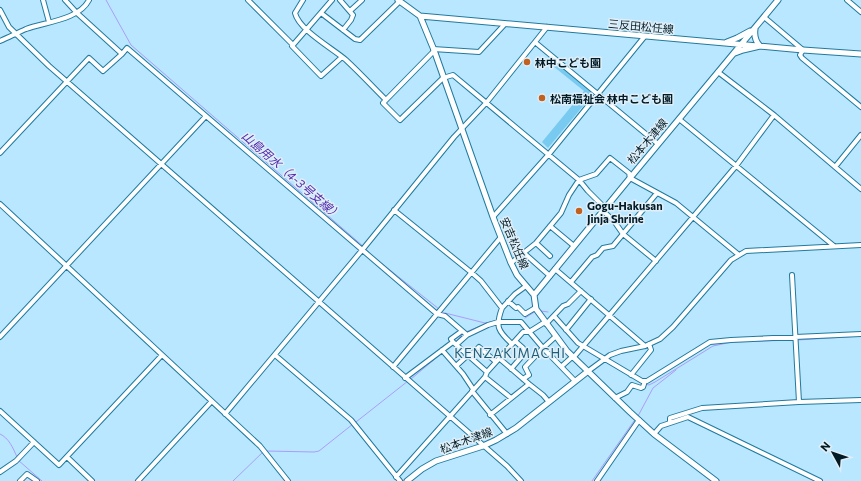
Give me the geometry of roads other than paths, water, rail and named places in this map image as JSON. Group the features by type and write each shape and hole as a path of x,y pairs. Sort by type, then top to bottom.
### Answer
{"main road":[{"name":"松本木津線","path":"534,295 778,0"},
{"path":"399,1 420,16"},
{"name":"三反田松任線","path":"420,16 861,54"},
{"name":"安吉松任線","path":"420,16 434,50 493,217 511,263 517,275 534,295"},
{"path":"722,43 737,38 756,27"},
{"path":"756,27 754,35 756,42 760,46"},
{"path":"722,43 731,46 732,52 730,58"},
{"path":"730,58 743,50 760,46"},
{"path":"534,295 537,310 545,323 573,358 654,434 716,481"},
{"name":"松本木津線","path":"407,481 422,469 436,461 483,446 506,434 550,402 587,372"}],"street":[{"path":"43,0 49,22"},
{"path":"65,0 122,54"},
{"path":"0,41 15,34 77,13 87,5 89,0"},
{"path":"248,0 293,45 308,30 332,0"},
{"path":"303,0 295,13 296,19 342,57 386,100"},
{"path":"340,0 354,15 343,30"},
{"path":"350,11 362,0"},
{"path":"847,0 861,12"},
{"path":"321,13 355,39 362,39 399,1"},
{"path":"0,10 9,27 15,34 66,82 507,466 521,481"},
{"path":"764,17 803,50 800,55 802,58 861,107"},
{"path":"505,24 479,52 434,50 383,103 400,120 443,78 453,75 579,180 614,221 623,234 656,261"},
{"path":"225,414 364,249 394,210 536,43 547,27"},
{"path":"493,217 549,154 645,36"},
{"path":"536,43 658,144"},
{"path":"292,46 321,76 342,57"},
{"path":"0,153 89,58 103,71 127,48 467,335"},
{"path":"718,72 774,115 861,189"},
{"path":"562,366 573,358 582,348 694,217 736,166 774,115"},
{"path":"0,338 206,116"},
{"path":"679,119 834,246"},
{"path":"835,167 861,135"},
{"path":"511,263 536,243 561,213 569,195 579,180 596,174 610,158 629,173 630,178 676,203 739,255"},
{"path":"571,282 592,257 597,255 603,248 612,246 657,193"},
{"path":"0,204 263,450 288,481"},
{"path":"394,210 481,281 502,308"},
{"path":"550,226 574,246"},
{"path":"393,367 501,237"},
{"path":"536,243 550,256"},
{"path":"587,372 603,360 621,351 647,345 666,335 731,260 746,251 861,245"},
{"path":"524,253 550,276"},
{"path":"555,269 647,345 651,350 631,375"},
{"path":"792,275 799,402"},
{"path":"526,286 502,308 498,326 501,334 523,348 524,355 530,360"},
{"path":"396,477 523,332 529,332 545,323 581,291"},
{"path":"566,330 590,299"},
{"path":"508,301 516,308 518,307 525,314 537,310"},
{"path":"554,316 582,348 644,383"},
{"path":"406,378 467,335 498,322 520,322 575,381"},
{"path":"462,331 451,339 487,372"},
{"path":"615,398 627,392 632,386 641,388 647,381 710,342 731,340 796,339 861,334"},
{"path":"523,379 529,374 524,367 556,337"},
{"path":"456,366 479,347 511,369 550,402"},
{"path":"443,351 456,366 490,415 506,434"},
{"path":"0,411 59,465 162,354"},
{"path":"275,355 354,423 400,481"},
{"path":"511,369 524,355"},
{"path":"485,376 511,398"},
{"path":"490,415 528,384"},
{"path":"670,422 670,418 702,408 861,400"},
{"path":"138,481 211,402"},
{"path":"654,434 661,426 688,417 810,479 820,481"},
{"path":"597,481 639,420"},
{"path":"0,472 18,460 34,442"},
{"path":"67,458 92,481"},
{"path":"20,481 27,474 37,481"}],"waterway":[{"name":"山島用水（4-3号支線）","path":"106,0 131,45 364,247"},
{"name":"山島用水（4-3号支線）","path":"366,249 371,255 439,309"},
{"path":"525,318 536,311"},
{"path":"541,311 548,312"},
{"name":"山島用水（4-3号支線）","path":"441,312 485,323 495,321"},
{"path":"466,332 480,326"},
{"path":"455,342 462,335"},
{"path":"798,340 861,336"},
{"path":"645,384 649,385 655,382 713,346 732,342 794,340"},
{"path":"445,351 453,344"},
{"path":"585,350 599,358"},
{"path":"411,379 442,353"},
{"path":"604,361 642,383"},
{"path":"638,416 653,388 676,370"},
{"path":"356,422 408,381"},
{"path":"592,481 634,421"},
{"path":"266,451 319,451 353,424"},
{"path":"0,434 8,441 17,457"},
{"path":"233,481 263,452"},
{"path":"18,460 42,481"}],"place":[{"name":"林中こども園","path":"527,62"},
{"name":"松南福祉会 林中こども園","path":"542,98"},
{"name":"Gogu-Hakusan Jinja Shrine","path":"579,211"}],"district":[{"name":"KENZAKIMACHI","path":"510,353"}]}
